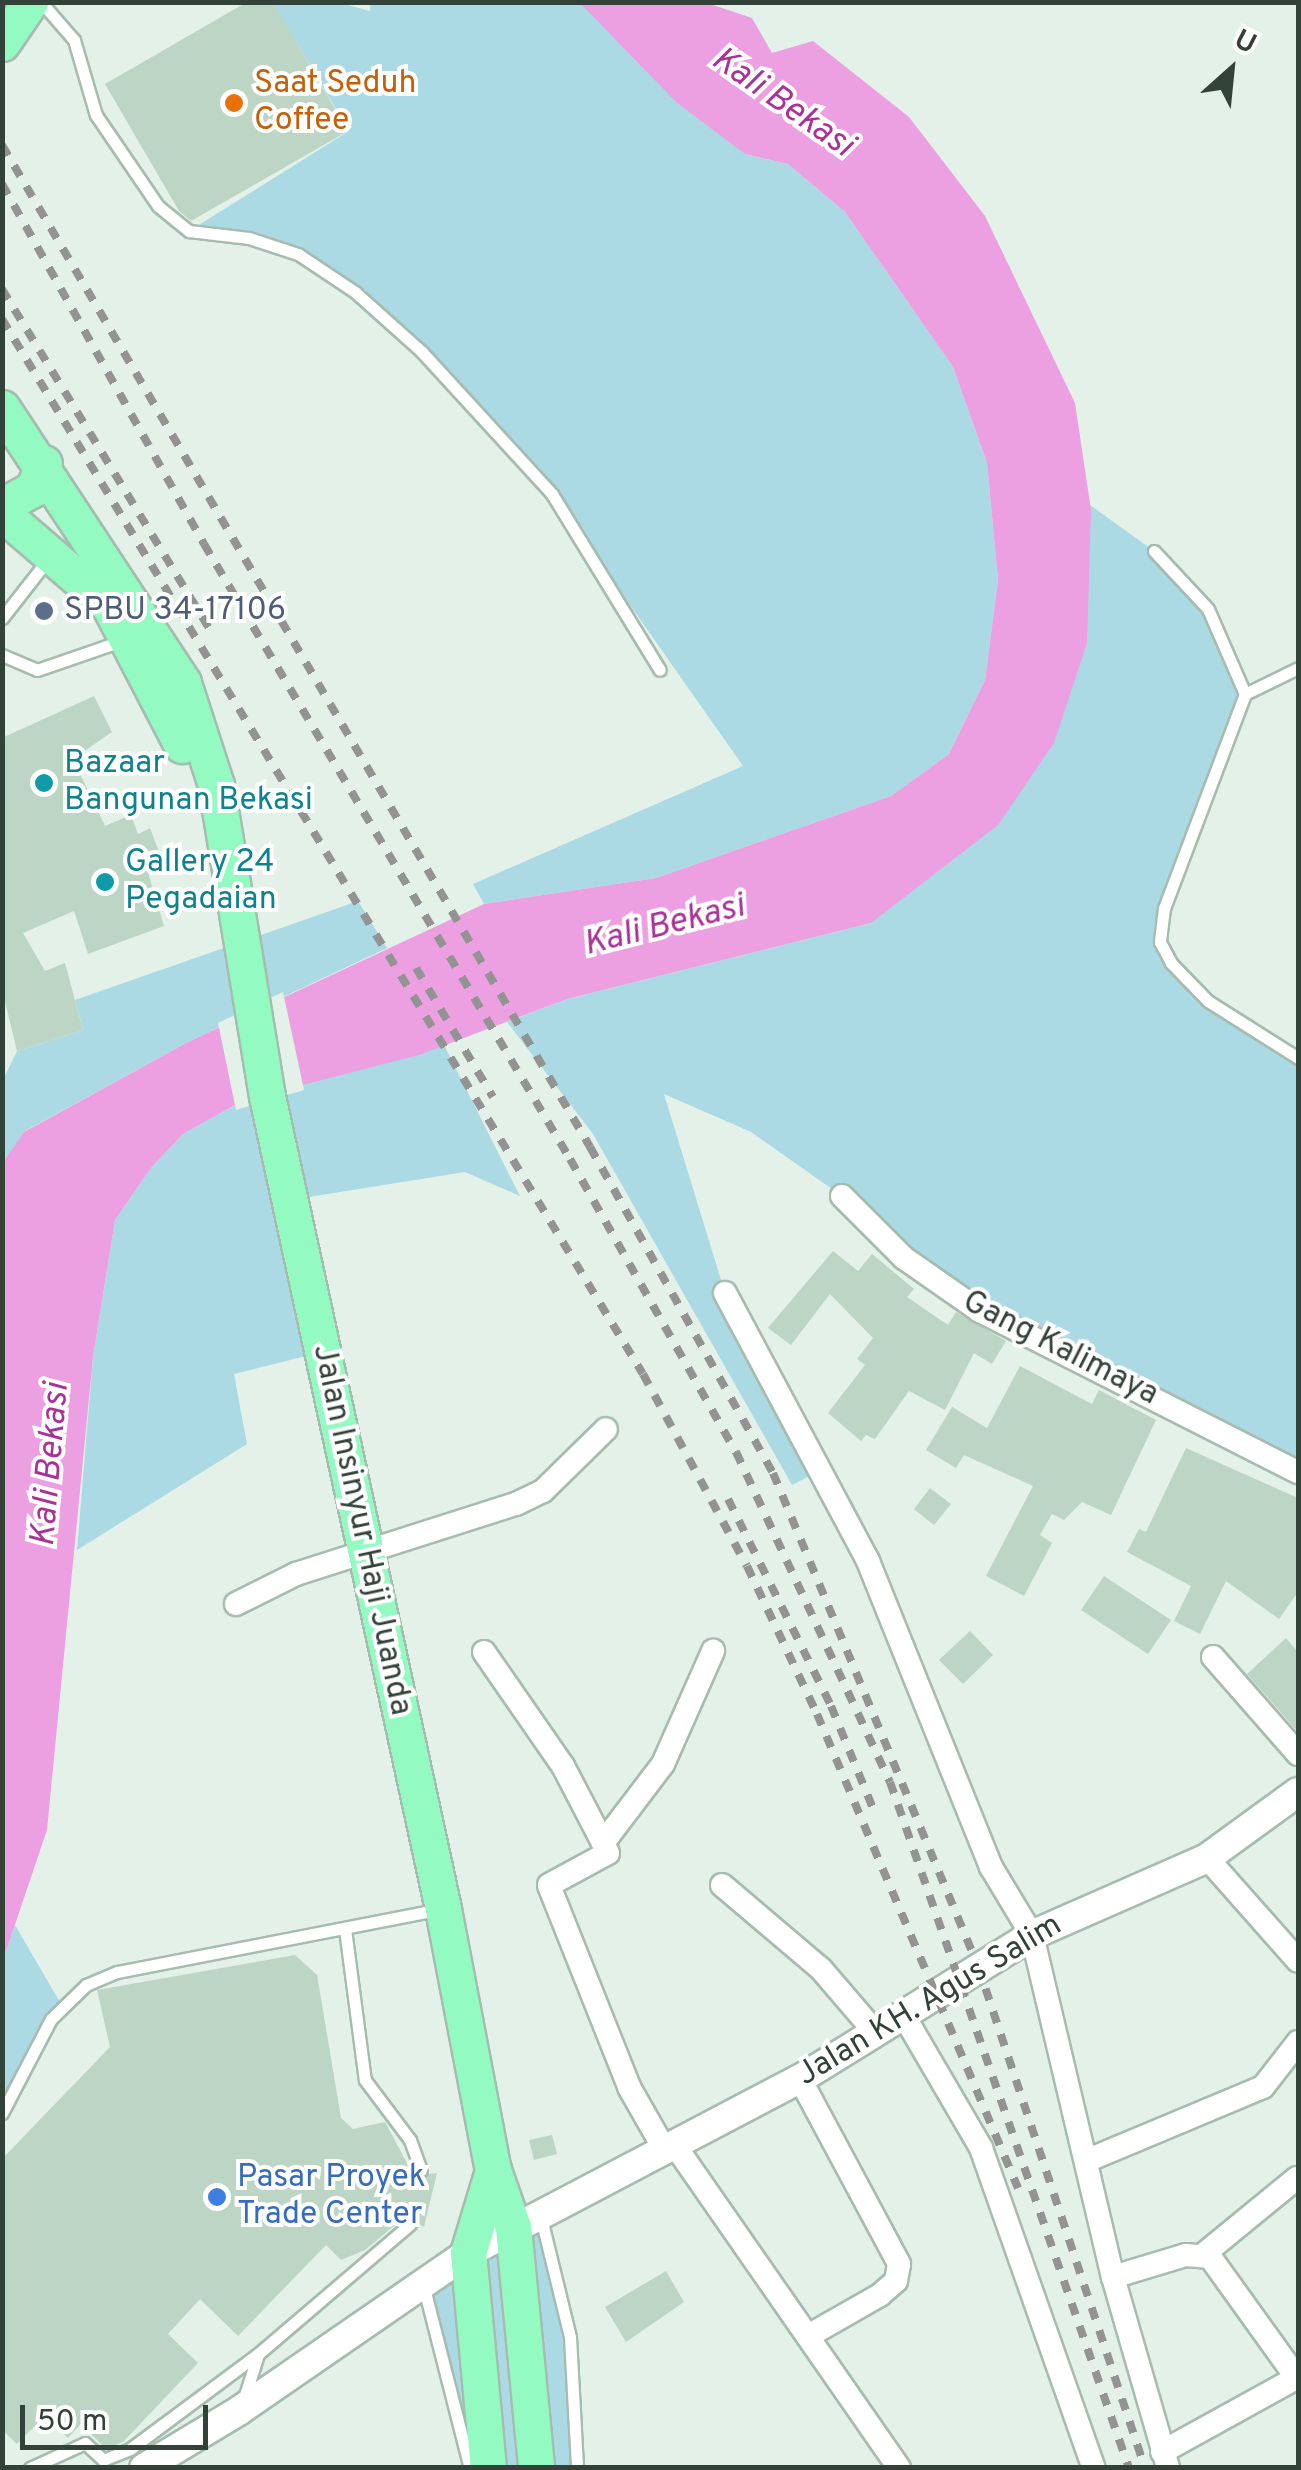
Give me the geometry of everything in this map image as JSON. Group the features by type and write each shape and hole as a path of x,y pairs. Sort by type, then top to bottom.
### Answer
{"main road":[{"name":"Jalan Insinyur Haji Juanda","path":"2,408 44,464 184,683 216,785 228,889 297,1238 443,1909 493,2170 526,2220 536,2468"},
{"path":"2,506 33,488 44,464"},
{"name":"Jalan Insinyur Haji Juanda","path":"2,514 54,552 109,605 129,638 200,786 228,889"},
{"name":"Jalan Insinyur Haji Juanda","path":"488,2468 468,2253 493,2170"}],"street":[{"name":"Gang Kalimaya","path":"842,1196 904,1258 980,1311 1298,1472"},
{"path":"725,1293 868,1561 991,1866 1032,1935 1113,2277 1166,2460 1298,2378 1228,2277 1204,2254"},
{"path":"236,1604 366,1550 516,1504 543,1491 606,1429"},
{"path":"603,1843 663,1764 713,1651"},
{"path":"484,1652 563,1766 608,1852 549,1885 630,2089 899,2468"},
{"path":"1213,1657 1298,1754"},
{"name":"Jalan KH. Agus Salim","path":"144,2468 240,2410 422,2281 468,2253 526,2220 671,2150 800,2078 1032,1935 1207,1858 1298,1792"},
{"path":"1207,1858 1298,1961"},
{"path":"722,1884 820,1969 875,2032"},
{"path":"904,2016 981,2148 1094,2468"},
{"path":"1086,2161 1263,2087 1298,2042"},
{"path":"800,2078 899,2264 896,2281 880,2295 808,2336"},
{"path":"1113,2277 1204,2254 1296,2178"}],"lane":[{"path":"22,14 74,40 96,115 158,206 189,231 248,238 298,254 355,292 422,352 552,494 660,670"},
{"path":"1154,551 1208,609 1245,694"},
{"path":"2,618 54,552"},
{"path":"4,660 37,670 129,638"},
{"path":"1298,668 1245,694 1164,908 1160,942 1170,964 1208,1001 1298,1058"},
{"path":"2,2113 51,2019 86,1984 117,1972 443,1909"},
{"path":"344,1929 365,2080 410,2140 421,2170"},
{"path":"526,2220 570,2337 577,2468"},
{"path":"30,2468 84,2443 103,2460 130,2449 258,2354 410,2224"},
{"path":"422,2281 470,2468"},
{"path":"240,2410 258,2354"}],"shaded area":[{"path":"370,2 580,3 745,154 788,164 845,212 953,367 987,463 998,580 985,680 949,754 891,796 656,878 484,904 473,884 743,766 552,494 492,423 355,292 270,243 189,231 349,131 273,3 340,3 370,11"},
{"path":"1090,505 1154,551 1208,609 1245,694 1160,933 1189,984 1298,1058 1298,1472 979,1311 842,1196 751,1132 664,1094 725,1293 823,1469 792,1485 593,1134 507,1022 567,999 871,923"},
{"path":"358,901 387,948 188,1042 25,1131 3,1164 3,1080 17,1051 83,1030 75,1000"},
{"path":"444,1045 520,1196 465,1172 290,1200 322,1352 234,1374 247,1444 77,1550 93,1357 115,1220 151,1168 183,1134 244,1100"},
{"path":"15,1925 61,2004 3,2113 3,1960"},
{"path":"540,2213 570,2337 577,2467 470,2467 422,2281"}],"water":[{"name":"Kali Bekasi","path":"580,3 707,3 752,18 772,53 813,41 909,117 985,216 1075,403 1091,510 1087,643 1054,743 998,825 871,923 567,999 419,1055 244,1100 183,1134 151,1168 115,1220 93,1357 47,1830 3,1960 2,1164 24,1132 188,1042 484,904 656,878 891,796 949,754 985,680 998,580 987,463 953,367 845,212 788,164 745,154 676,102"}],"pier":[{"path":"283,992 304,1090 236,1110 218,1023"}],"building":[{"path":"247,2 273,2 348,131 191,221 179,211 105,84"},
{"path":"94,696 112,732 73,759 105,826 131,815 138,834 150,828 162,860 146,866 164,926 88,954 74,911 23,933 45,971 65,963 83,1030 17,1051 2,989 2,738"},
{"path":"833,1251 858,1271 872,1254 914,1289 907,1297 948,1325 956,1312 1006,1341 992,1364 974,1353 945,1410 909,1391 875,1439 866,1435 861,1441 828,1413 865,1365 857,1359 873,1338 830,1294 791,1345 768,1328"},
{"path":"1020,1366 1092,1404 1099,1390 1156,1420 1111,1515 1082,1502 1064,1520 1052,1514 1040,1535 1052,1543 1024,1596 986,1576 1033,1486 964,1455 956,1468 926,1450 952,1407 987,1428"},
{"path":"1186,1448 1298,1498 1298,1592 1279,1619 1226,1581 1200,1634 1174,1621 1191,1586 1127,1552 1139,1529 1146,1532"},
{"path":"930,1488 951,1504 934,1525 914,1509"},
{"path":"1104,1576 1171,1620 1148,1654 1081,1610"},
{"path":"970,1631 993,1655 963,1684 939,1660"},
{"path":"1286,1638 1298,1652 1298,1732 1247,1674"},
{"name":"Pasar Proyek Trade Center","path":"295,1955 317,1975 341,2118 353,2129 385,2122 414,2176 437,2173 424,2227 407,2215 365,2250 341,2260 326,2245 238,2336 200,2299 168,2334 198,2363 123,2442 106,2449 81,2424 68,2438 45,2416 17,2444 2,2430 2,2159 110,2047 97,1990"},
{"path":"552,2135 557,2154 534,2160 529,2140"},
{"path":"666,2271 684,2302 626,2342 605,2307"}],"railway":[{"path":"2,145 590,1147 773,1473 978,1966 1145,2468"},
{"path":"2,184 204,544 570,1159 736,1452 890,1782 1129,2468"},
{"path":"2,289 211,631"},
{"path":"2,319 643,1374 747,1566 817,1714 1018,2188"},
{"path":"416,968 493,1097"},
{"path":"728,1499 831,1706 874,1811"}],"place":[{"name":"Saat Seduh Coffee","path":"234,103"},
{"name":"SPBU 34-17106","path":"44,611"},
{"name":"Bazaar Bangunan Bekasi","path":"44,783"},
{"name":"Gallery 24 Pegadaian","path":"105,882"},
{"name":"Pasar Proyek Trade Center","path":"217,2197"}]}
